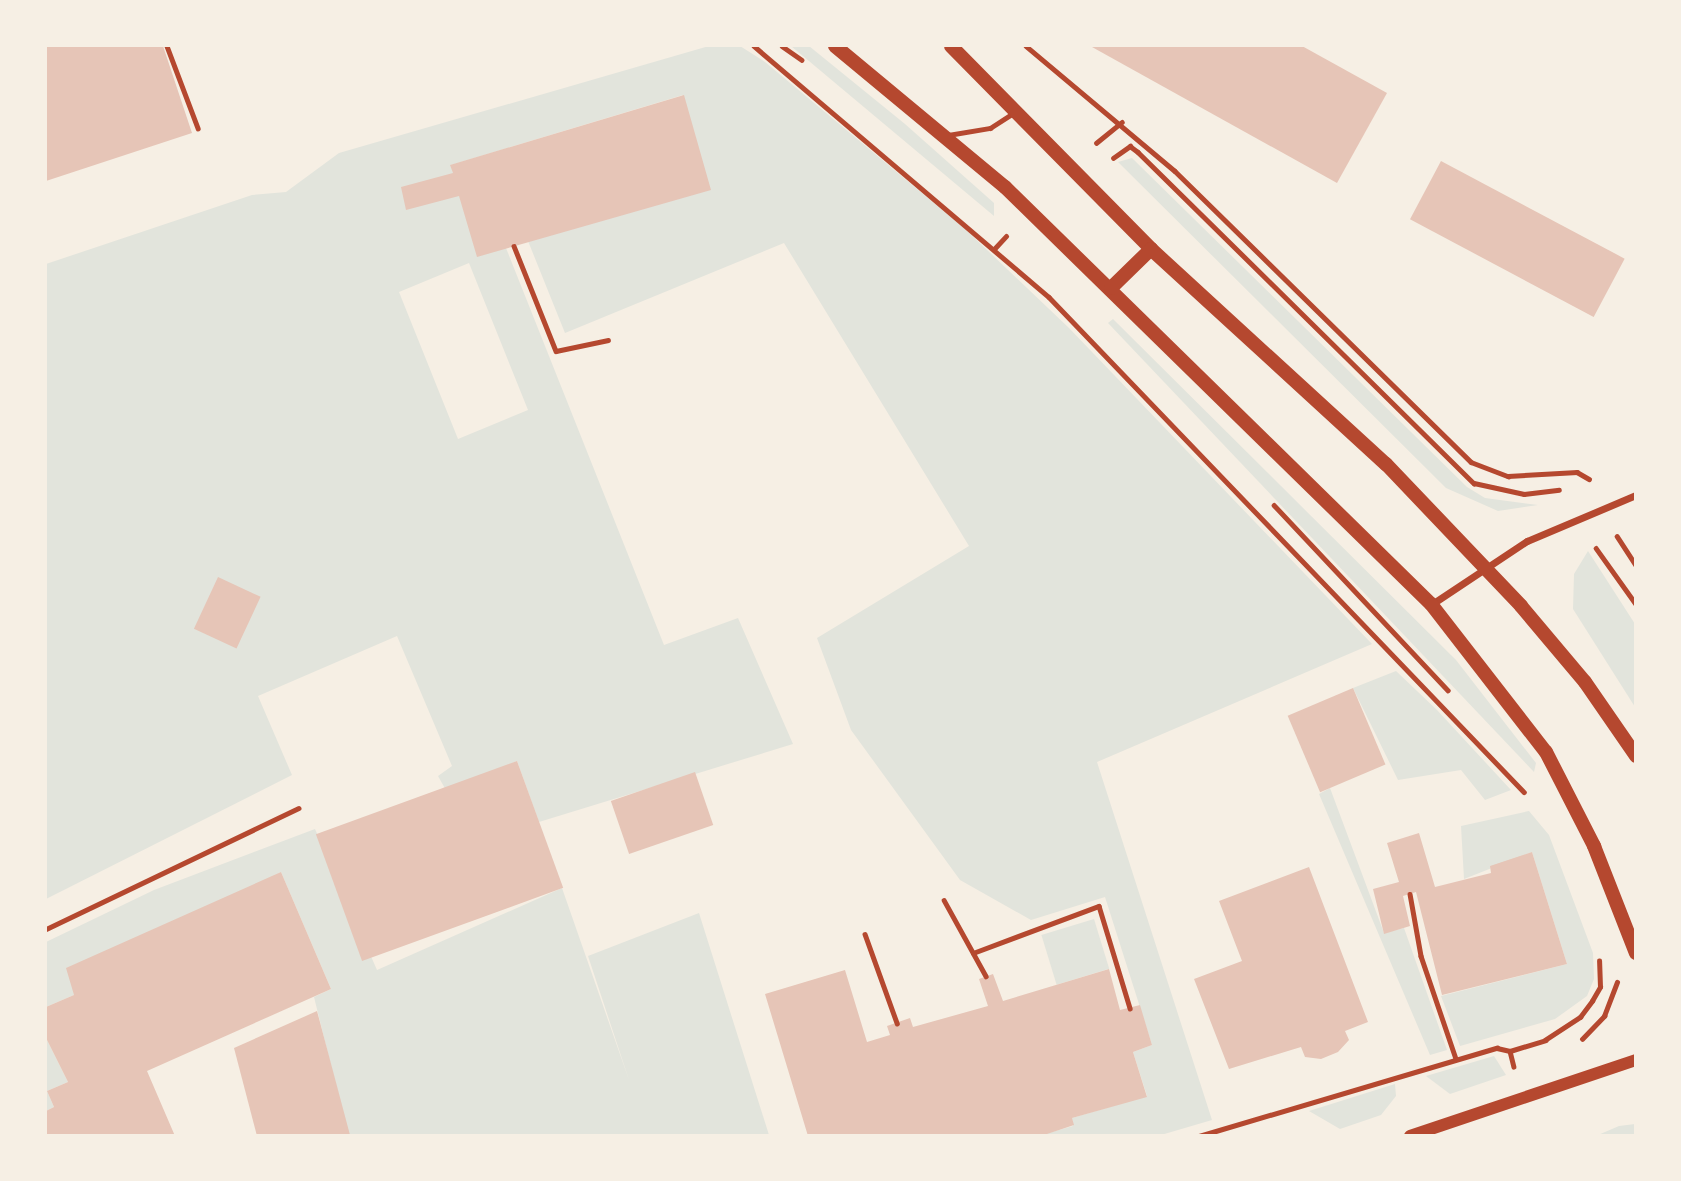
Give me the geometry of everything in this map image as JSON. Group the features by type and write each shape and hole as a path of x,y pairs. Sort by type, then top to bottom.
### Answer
{"main road":[{"path":"835,46 944,135 1111,288 1431,604 1546,752 1594,846 1636,953"},
{"path":"951,46 1151,249 1386,464 1585,682 1636,756"},
{"path":"1111,288 1151,249"}],"street":[{"path":"1431,604 1527,541 1603,506 1636,495"},
{"path":"1410,1136 1636,1060"}],"lane":[{"path":"944,135 990,128 1017,110"},
{"path":"46,929 298,808"}],"path":[{"path":"167,46 198,128"},
{"path":"754,46 1049,297 1528,797"},
{"path":"782,46 808,64"},
{"path":"1026,46 1122,121 1471,462 1508,476 1577,472 1593,481 1603,506"},
{"path":"1096,143 1122,121"},
{"path":"1114,158 1130,146 1138,152 1474,483 1497,492 1556,490 1571,496"},
{"path":"996,228 1013,243"},
{"path":"514,246 556,351 608,340"},
{"path":"1263,494 1454,696"},
{"path":"1595,548 1636,604"},
{"path":"1410,894 1421,956 1456,1059"},
{"path":"944,900 986,976"},
{"path":"972,953 1099,906 1130,1008"},
{"path":"865,934 897,1023"},
{"path":"1199,1136 1456,1059 1545,1040 1580,1017 1600,988 1598,949"},
{"path":"1576,1045 1604,1016 1617,967"},
{"path":"1515,1068 1527,1064"}],"shaded area":[{"path":"709,46 740,46 765,62 965,229 1069,328 1372,644 1097,762 1212,1120 1161,1135 1041,1135 1073,1126 1072,1118 1147,1096 1133,1052 1152,1045 1105,897 1031,920 960,880 851,730 817,638 969,546 784,243 565,333 528,241 683,95 451,165 459,196 506,248 664,645 738,618 793,744 539,822 517,761 447,792 438,776 452,766 397,636 258,696 292,775 46,899 46,264 252,195 286,192 339,153","holes":["469,263 528,410 458,439 399,292"]},
{"path":"791,46 809,46 905,124 994,203 994,216"},
{"path":"1132,158 1467,487 1485,498 1538,505 1498,511 1446,488 1118,162"},
{"path":"1113,319 1456,660 1536,763 1534,772 1108,323"},
{"path":"1588,551 1635,624 1635,707 1573,609 1574,574"},
{"path":"1396,671 1437,710 1511,790 1485,800 1461,770 1398,780 1353,688"},
{"path":"1330,788 1384,933 1404,928 1447,1050 1430,1055 1319,794"},
{"path":"1529,811 1549,835 1593,953 1594,979 1587,996 1555,1019 1460,1046 1441,996 1567,964 1532,852 1464,879 1461,826"},
{"path":"315,829 377,970 562,888 629,1080 588,956 699,913 769,1135 348,1135 314,997 331,989 281,872 73,985 74,995 46,1007 46,942 154,890"},
{"path":"1094,919 1109,969 1057,985 1041,935"},
{"path":"46,1038 68,1082 47,1091 54,1107 46,1111"},
{"path":"1494,1056 1506,1075 1450,1094 1426,1076"},
{"path":"1395,1084 1396,1096 1381,1115 1340,1129 1309,1111"},
{"path":"1635,1124 1635,1135 1598,1135 1619,1126"}],"building":[{"path":"46,46 163,46 192,133 46,181"},
{"path":"1302,46 1387,93 1337,183 1092,47"},
{"path":"684,95 711,190 477,257 459,196 406,210 401,187 453,173 450,165"},
{"path":"1441,161 1625,259 1594,317 1410,219"},
{"path":"218,577 261,597 237,649 194,629"},
{"path":"1353,688 1385,764 1320,792 1288,716"},
{"path":"517,761 563,888 362,961 316,834"},
{"path":"695,772 713,825 629,854 611,801"},
{"path":"1419,833 1435,887 1491,873 1490,866 1532,852 1567,964 1442,995 1416,892 1403,896 1410,926 1384,934 1373,889 1399,882 1387,843"},
{"path":"1309,867 1368,1022 1345,1031 1349,1040 1338,1052 1321,1059 1305,1057 1301,1047 1229,1069 1194,979 1242,961 1219,901"},
{"path":"281,872 331,989 147,1071 175,1136 46,1136 46,1111 54,1107 47,1091 68,1082 46,1038 46,1007 74,995 66,968"},
{"path":"1109,969 1120,1010 1140,1005 1152,1045 1133,1052 1147,1097 1072,1118 1074,1125 1041,1136 808,1136 765,994 845,970 867,1042 890,1035 887,1026 910,1018 913,1027 988,1006 979,979 993,974 1003,1001"},
{"path":"317,1011 350,1135 257,1136 234,1048"}]}
